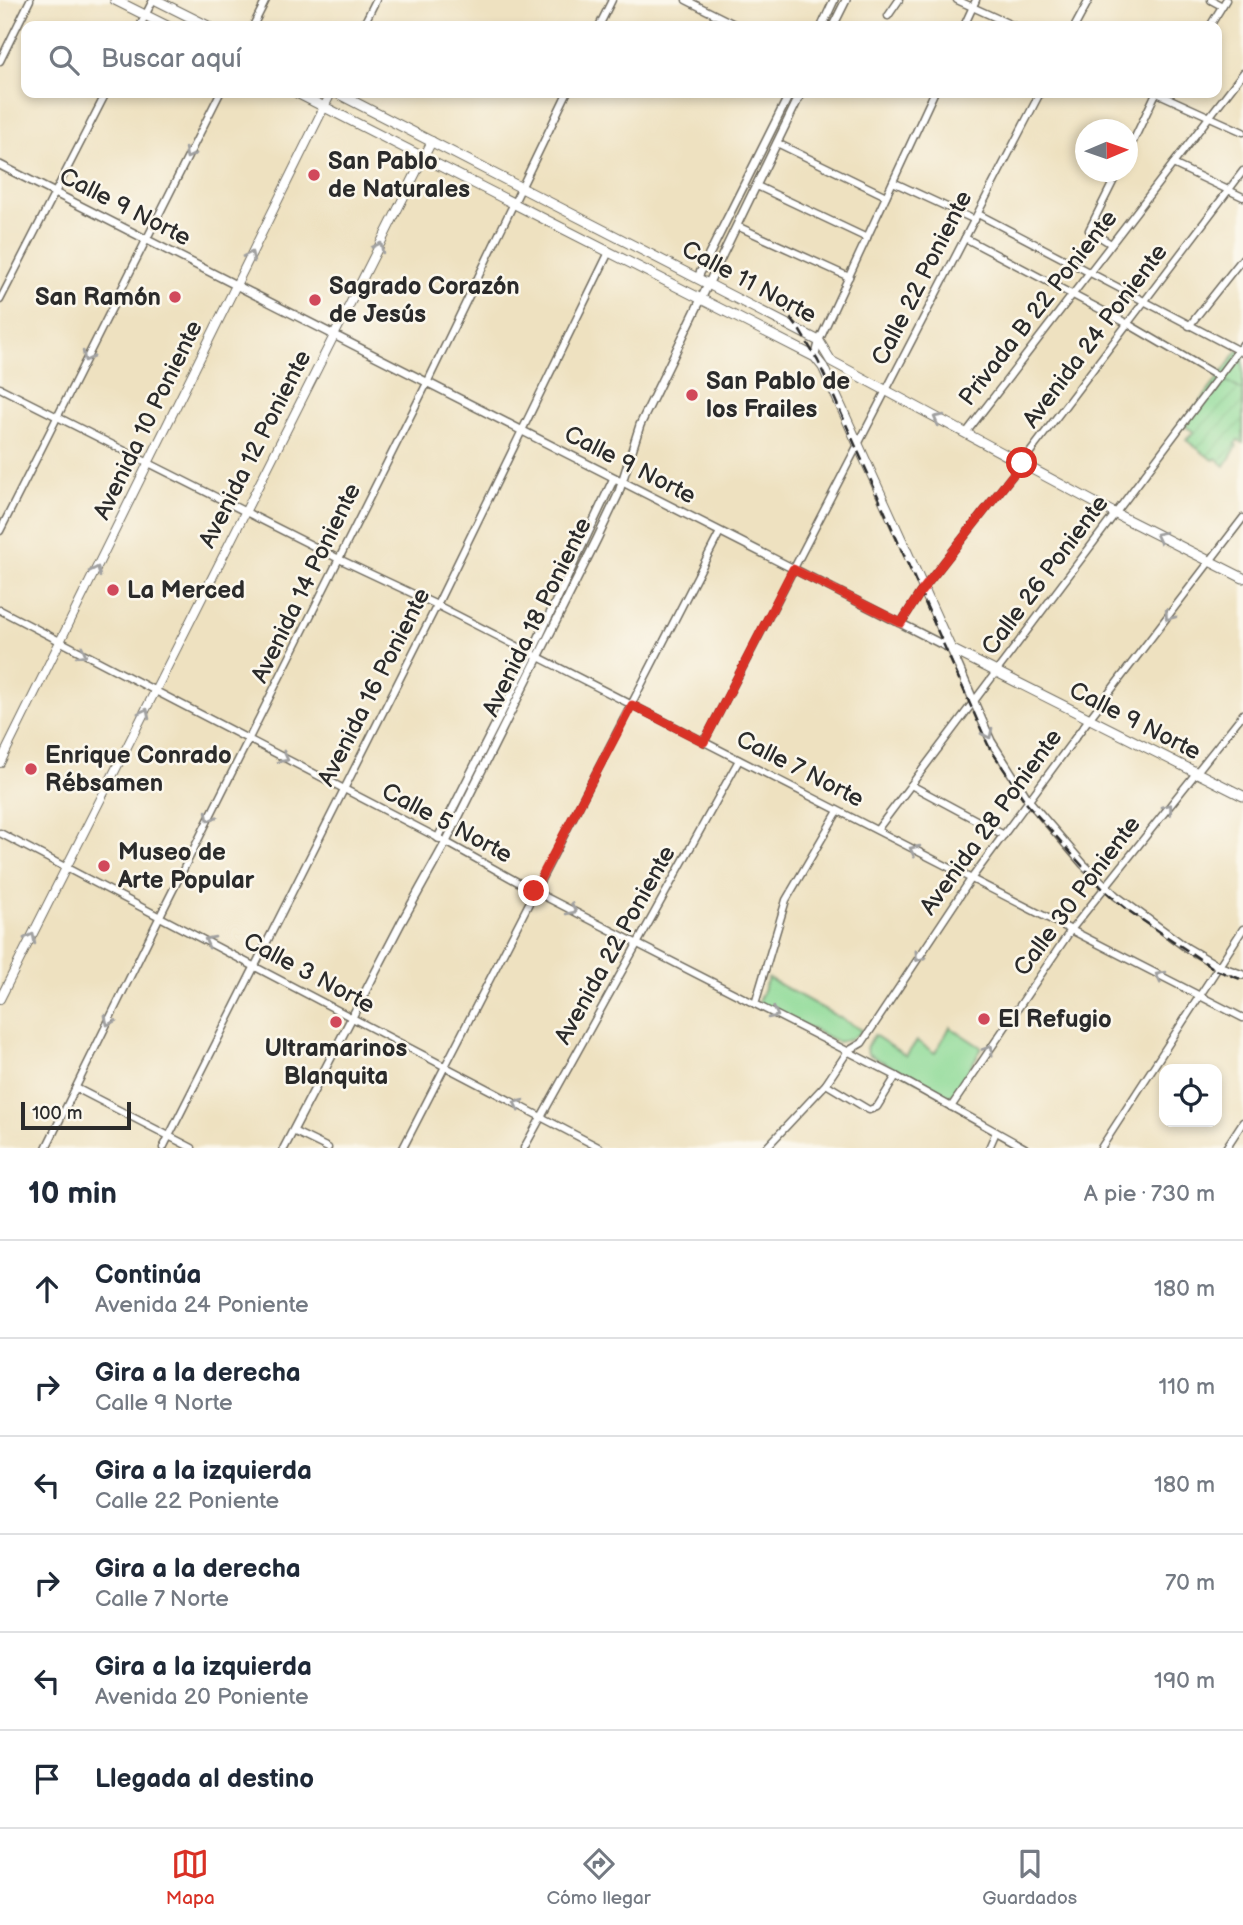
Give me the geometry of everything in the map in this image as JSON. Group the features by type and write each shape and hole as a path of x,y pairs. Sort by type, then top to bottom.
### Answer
{"main road":[{"path":"116,0 157,21"},
{"path":"155,0 198,21"},
{"name":"Calle 11 Norte","path":"307,98 815,357"},
{"name":"Avenida 10 Poniente","path":"0,763 328,98"},
{"name":"Calle 11 Norte","path":"347,98 819,341 831,361 1116,514 1243,578"},
{"name":"Avenida 12 Poniente","path":"0,999 432,141"},
{"path":"815,357 823,367 951,649"},
{"name":"Calle 9 Norte","path":"951,649 1243,796"}],"street":[{"path":"0,61 30,0"},
{"path":"142,21 155,0"},
{"path":"256,21 266,0"},
{"path":"366,21 376,0"},
{"path":"602,21 612,0"},
{"path":"686,0 728,21"},
{"path":"824,21 834,0"},
{"path":"836,21 846,0"},
{"path":"888,16 899,0"},
{"path":"957,0 975,4 1005,21"},
{"path":"1078,21 1089,0"},
{"path":"1211,0 1224,3 1213,21"},
{"path":"966,21 975,4"},
{"name":"Privada B 22 Poniente","path":"965,433 1243,74"},
{"path":"0,300 103,98"},
{"path":"0,531 217,98"},
{"name":"Avenida 14 Poniente","path":"46,1148 427,383 564,98"},
{"path":"698,277 788,98"},
{"name":"Avenida 18 Poniente","path":"285,1148 597,539 609,514 618,480 640,425 799,98"},
{"path":"815,357 819,341 932,98"},
{"name":"Calle 22 Poniente","path":"704,742 1037,98"},
{"path":"1138,132 1155,98"},
{"path":"1175,98 1243,132"},
{"path":"777,143 886,196"},
{"path":"1173,164 1243,197"},
{"name":"Calle 9 Norte","path":"0,165 951,649"},
{"name":"Avenida 24 Poniente","path":"901,623 924,588 1243,171"},
{"path":"893,182 976,217 1089,272 1189,326 1241,349"},
{"path":"1111,244 1089,230 1113,182"},
{"path":"757,186 867,238"},
{"path":"737,226 849,277"},
{"path":"965,238 1128,324 1219,377"},
{"name":"Avenida 16 Poniente","path":"163,1148 345,790 609,252"},
{"path":"1189,326 1243,258"},
{"name":"Calle 26 Poniente","path":"877,830 1241,349"},
{"name":"Calle 7 Norte","path":"0,388 339,559 437,605 1243,1018"},
{"name":"Avenida 18 Poniente","path":"535,656 558,596 587,534 618,480"},
{"path":"599,509 609,514"},
{"name":"Avenida 28 Poniente","path":"766,1148 826,1084 848,1051 862,1043 971,879 1243,518"},
{"path":"403,1148 720,532"},
{"path":"587,534 597,539"},
{"path":"575,561 584,565"},
{"path":"558,596 567,600"},
{"name":"Calle 5 Norte","path":"0,610 442,840 534,891 896,1076 1025,1148"},
{"path":"951,649 991,741 1029,801 1083,864 1105,887 1164,932 1219,966 1243,975"},
{"name":"Calle 30 Poniente","path":"951,1107 1071,930 1243,714"},
{"name":"Avenida 22 Poniente","path":"524,1148 739,760"},
{"path":"911,785 1004,835"},
{"path":"755,1004 786,900 838,811"},
{"name":"Calle 3 Norte","path":"0,833 600,1148"},
{"path":"1101,1148 1243,929"},
{"path":"826,1084 873,1110 896,1076"},
{"path":"76,1088 192,1148"},
{"path":"1226,1148 1243,1122"},
{"path":"293,1131 328,1148"},
{"path":"989,1148 996,1132"}],"green space":[{"path":"1238,350 1243,353 1243,391 1219,377"},
{"path":"1219,377 1243,391 1243,443 1238,440 1225,466 1186,440 1194,432 1183,425"},
{"path":"768,978 862,1030 852,1039 838,1042 761,1005 759,1000"},
{"path":"950,1027 982,1048 954,1094 945,1098 936,1090 868,1054 866,1048 874,1035 906,1056 917,1041 935,1053"}],"railway":[{"path":"773,294 818,361 989,747 1027,804 1103,889 1129,911 1216,970 1243,980"}],"place":[{"name":"San Pablo de Naturales","path":"314,175"},
{"name":"San Ramón","path":"175,297"},
{"name":"Sagrado Corazón de Jesús","path":"315,300"},
{"name":"San Pablo de los Frailes","path":"692,395"},
{"name":"La Merced","path":"113,590"},
{"name":"Enrique Conrado Rébsamen","path":"31,769"},
{"name":"Museo de Arte Popular","path":"104,866"},
{"name":"El Refugio","path":"984,1019"},
{"name":"Ultramarinos Blanquita","path":"336,1022"}],"route":[{"path":"534,891 632,705 704,742 793,569 901,623 920,593 1022,463"}]}
